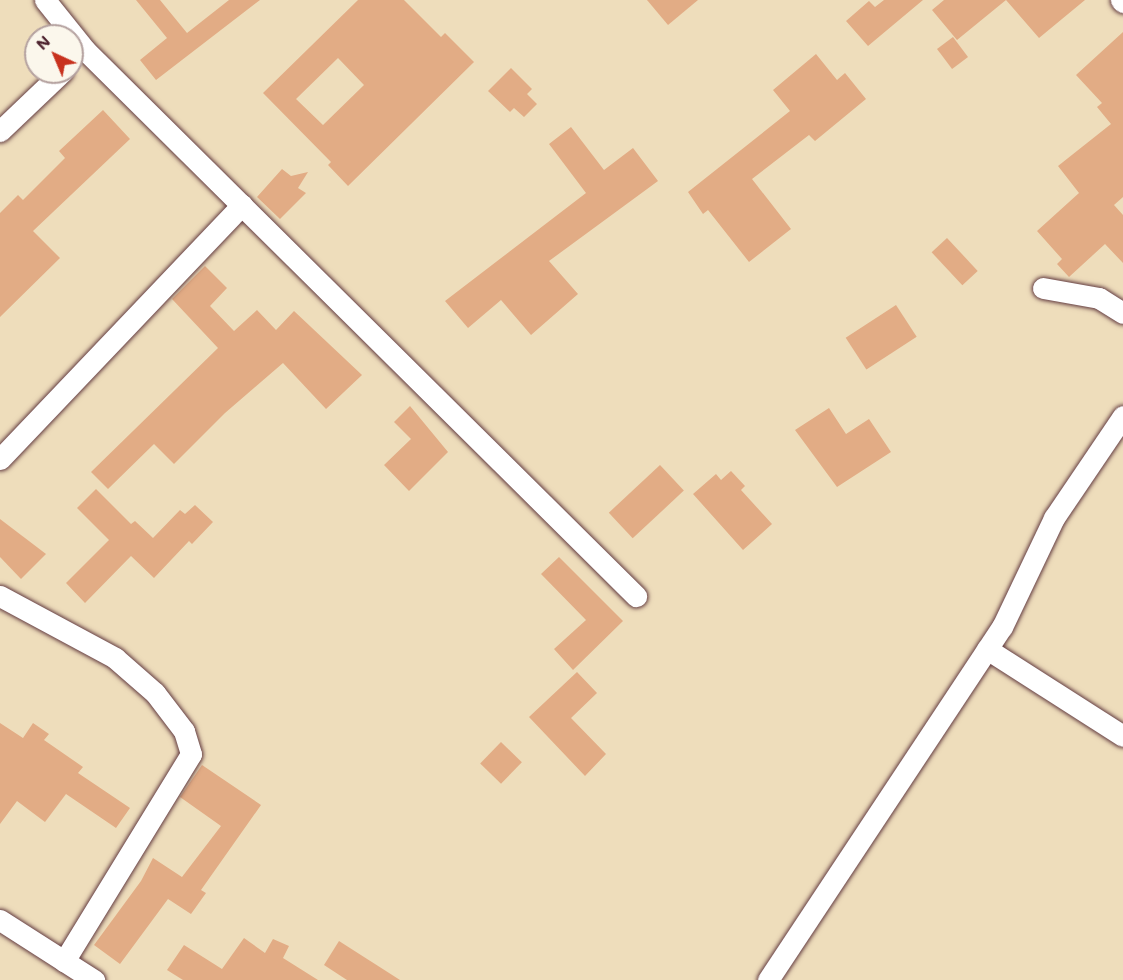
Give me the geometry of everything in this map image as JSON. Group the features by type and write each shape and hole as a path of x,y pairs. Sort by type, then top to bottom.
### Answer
{"street":[{"path":"49,1 62,24"},
{"path":"84,61 242,205 636,596"},
{"path":"0,131 49,84"},
{"path":"0,459 242,205"},
{"path":"1043,288 1099,298 1123,313"},
{"path":"768,980 1002,627 1054,518 1123,416"},
{"path":"0,596 115,657 155,693 184,731 191,754 64,961"},
{"path":"987,649 1123,736"},
{"path":"0,920 94,980"}],"building":[{"path":"136,0 160,0 187,33 229,0 260,0 156,80 140,60 167,38"},
{"path":"358,0 404,0 441,37 445,33 474,62 348,186 328,165 331,162 263,93","holes":["338,58 364,85 323,125 296,99"]},
{"path":"647,0 698,0 668,25"},
{"path":"884,0 923,0 868,46 846,21 869,1 875,7"},
{"path":"944,0 1006,0 957,40 932,10"},
{"path":"1006,0 1085,0 1039,38"},
{"path":"1123,32 1123,197 1114,205 1123,215 1123,263 1105,244 1069,277 1057,264 1062,259 1037,231 1079,193 1058,166 1111,124 1097,107 1102,103 1076,75"},
{"path":"953,37 968,57 952,69 937,49"},
{"path":"816,54 837,80 845,73 866,99 815,141 809,135 752,179 791,229 749,262 708,210 703,214 688,192 790,111 773,90"},
{"path":"511,68 532,89 527,94 537,104 524,117 514,108 510,112 488,91"},
{"path":"103,110 130,139 33,231 60,258 0,317 0,213 18,195 23,200 65,158 59,151"},
{"path":"571,127 604,170 633,148 658,181 549,261 578,294 531,335 501,300 468,328 445,301 586,193 549,144"},
{"path":"282,169 291,176 308,172 298,188 306,193 280,219 257,197"},
{"path":"947,238 978,271 962,285 932,252"},
{"path":"205,266 227,288 210,306 234,331 257,310 276,330 294,311 362,375 326,409 283,363 225,413 174,464 154,444 108,489 91,472 218,348 172,299"},
{"path":"896,305 917,337 866,370 846,338"},
{"path":"410,406 448,452 409,491 384,465 411,439 394,422"},
{"path":"829,408 846,434 869,419 891,452 837,487 795,430"},
{"path":"660,465 684,491 633,538 609,513"},
{"path":"731,471 745,486 741,490 772,524 743,550 693,494 716,474 721,480"},
{"path":"96,489 131,524 135,521 153,538 180,510 185,514 195,505 213,522 192,544 189,541 154,578 131,556 85,603 66,583 109,540 77,508"},
{"path":"0,519 46,554 21,579 0,557"},
{"path":"559,557 623,621 573,670 554,649 586,620 541,574"},
{"path":"577,672 597,693 571,718 606,754 585,776 529,717"},
{"path":"0,723 23,738 33,723 49,734 44,740 83,767 78,773 130,808 116,828 66,794 45,822 17,801 0,824"},
{"path":"501,742 522,762 501,784 480,764"},
{"path":"202,765 261,805 201,890 206,893 191,914 168,899 120,964 94,945 141,881 153,858 182,877 221,826 180,797"},
{"path":"244,938 265,953 273,939 289,946 283,958 318,980 183,980 167,970 184,945 222,969"},
{"path":"339,941 400,980 347,980 324,965"}]}
